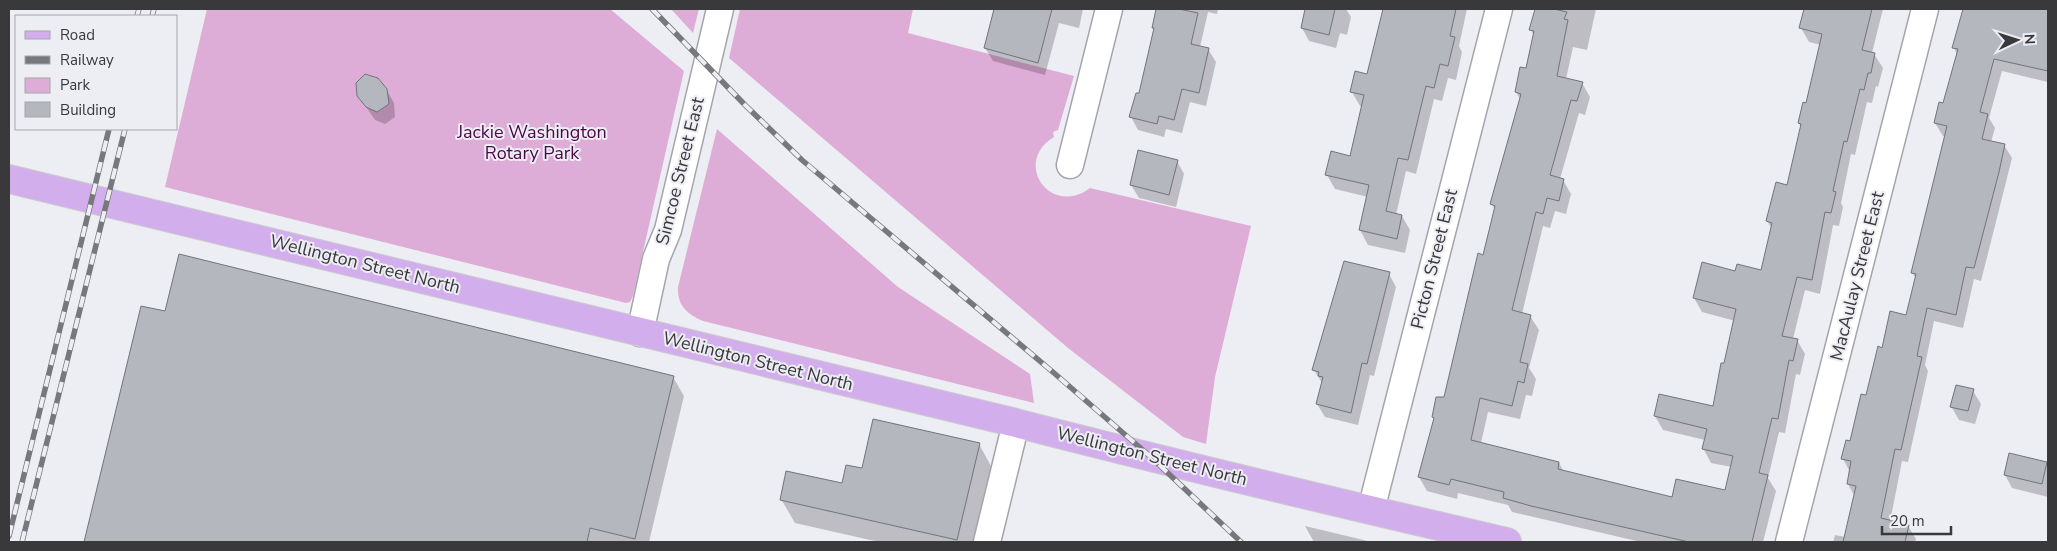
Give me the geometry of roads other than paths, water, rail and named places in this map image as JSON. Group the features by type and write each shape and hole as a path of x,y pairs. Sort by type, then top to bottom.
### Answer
{"main road":[{"name":"Wellington Street North","path":"9,179 1016,423 1152,458 1507,542"}],"street":[{"name":"Simcoe Street East","path":"640,332 656,259 668,230 720,9"},
{"path":"1070,165 1109,9"},
{"name":"Picton Street East","path":"1371,510 1499,9"},
{"name":"MacAulay Street East","path":"1789,542 1925,9"},
{"path":"987,542 1016,423"}],"railway":[{"path":"137,15 139,9"},
{"path":"152,15 154,9"},
{"path":"652,9 745,105 802,160 1152,458 1241,542"},
{"path":"9,536 109,130"},
{"path":"22,542 125,130"}],"park label":[{"name":"Jackie Washington Rotary Park","path":"532,142"}]}
